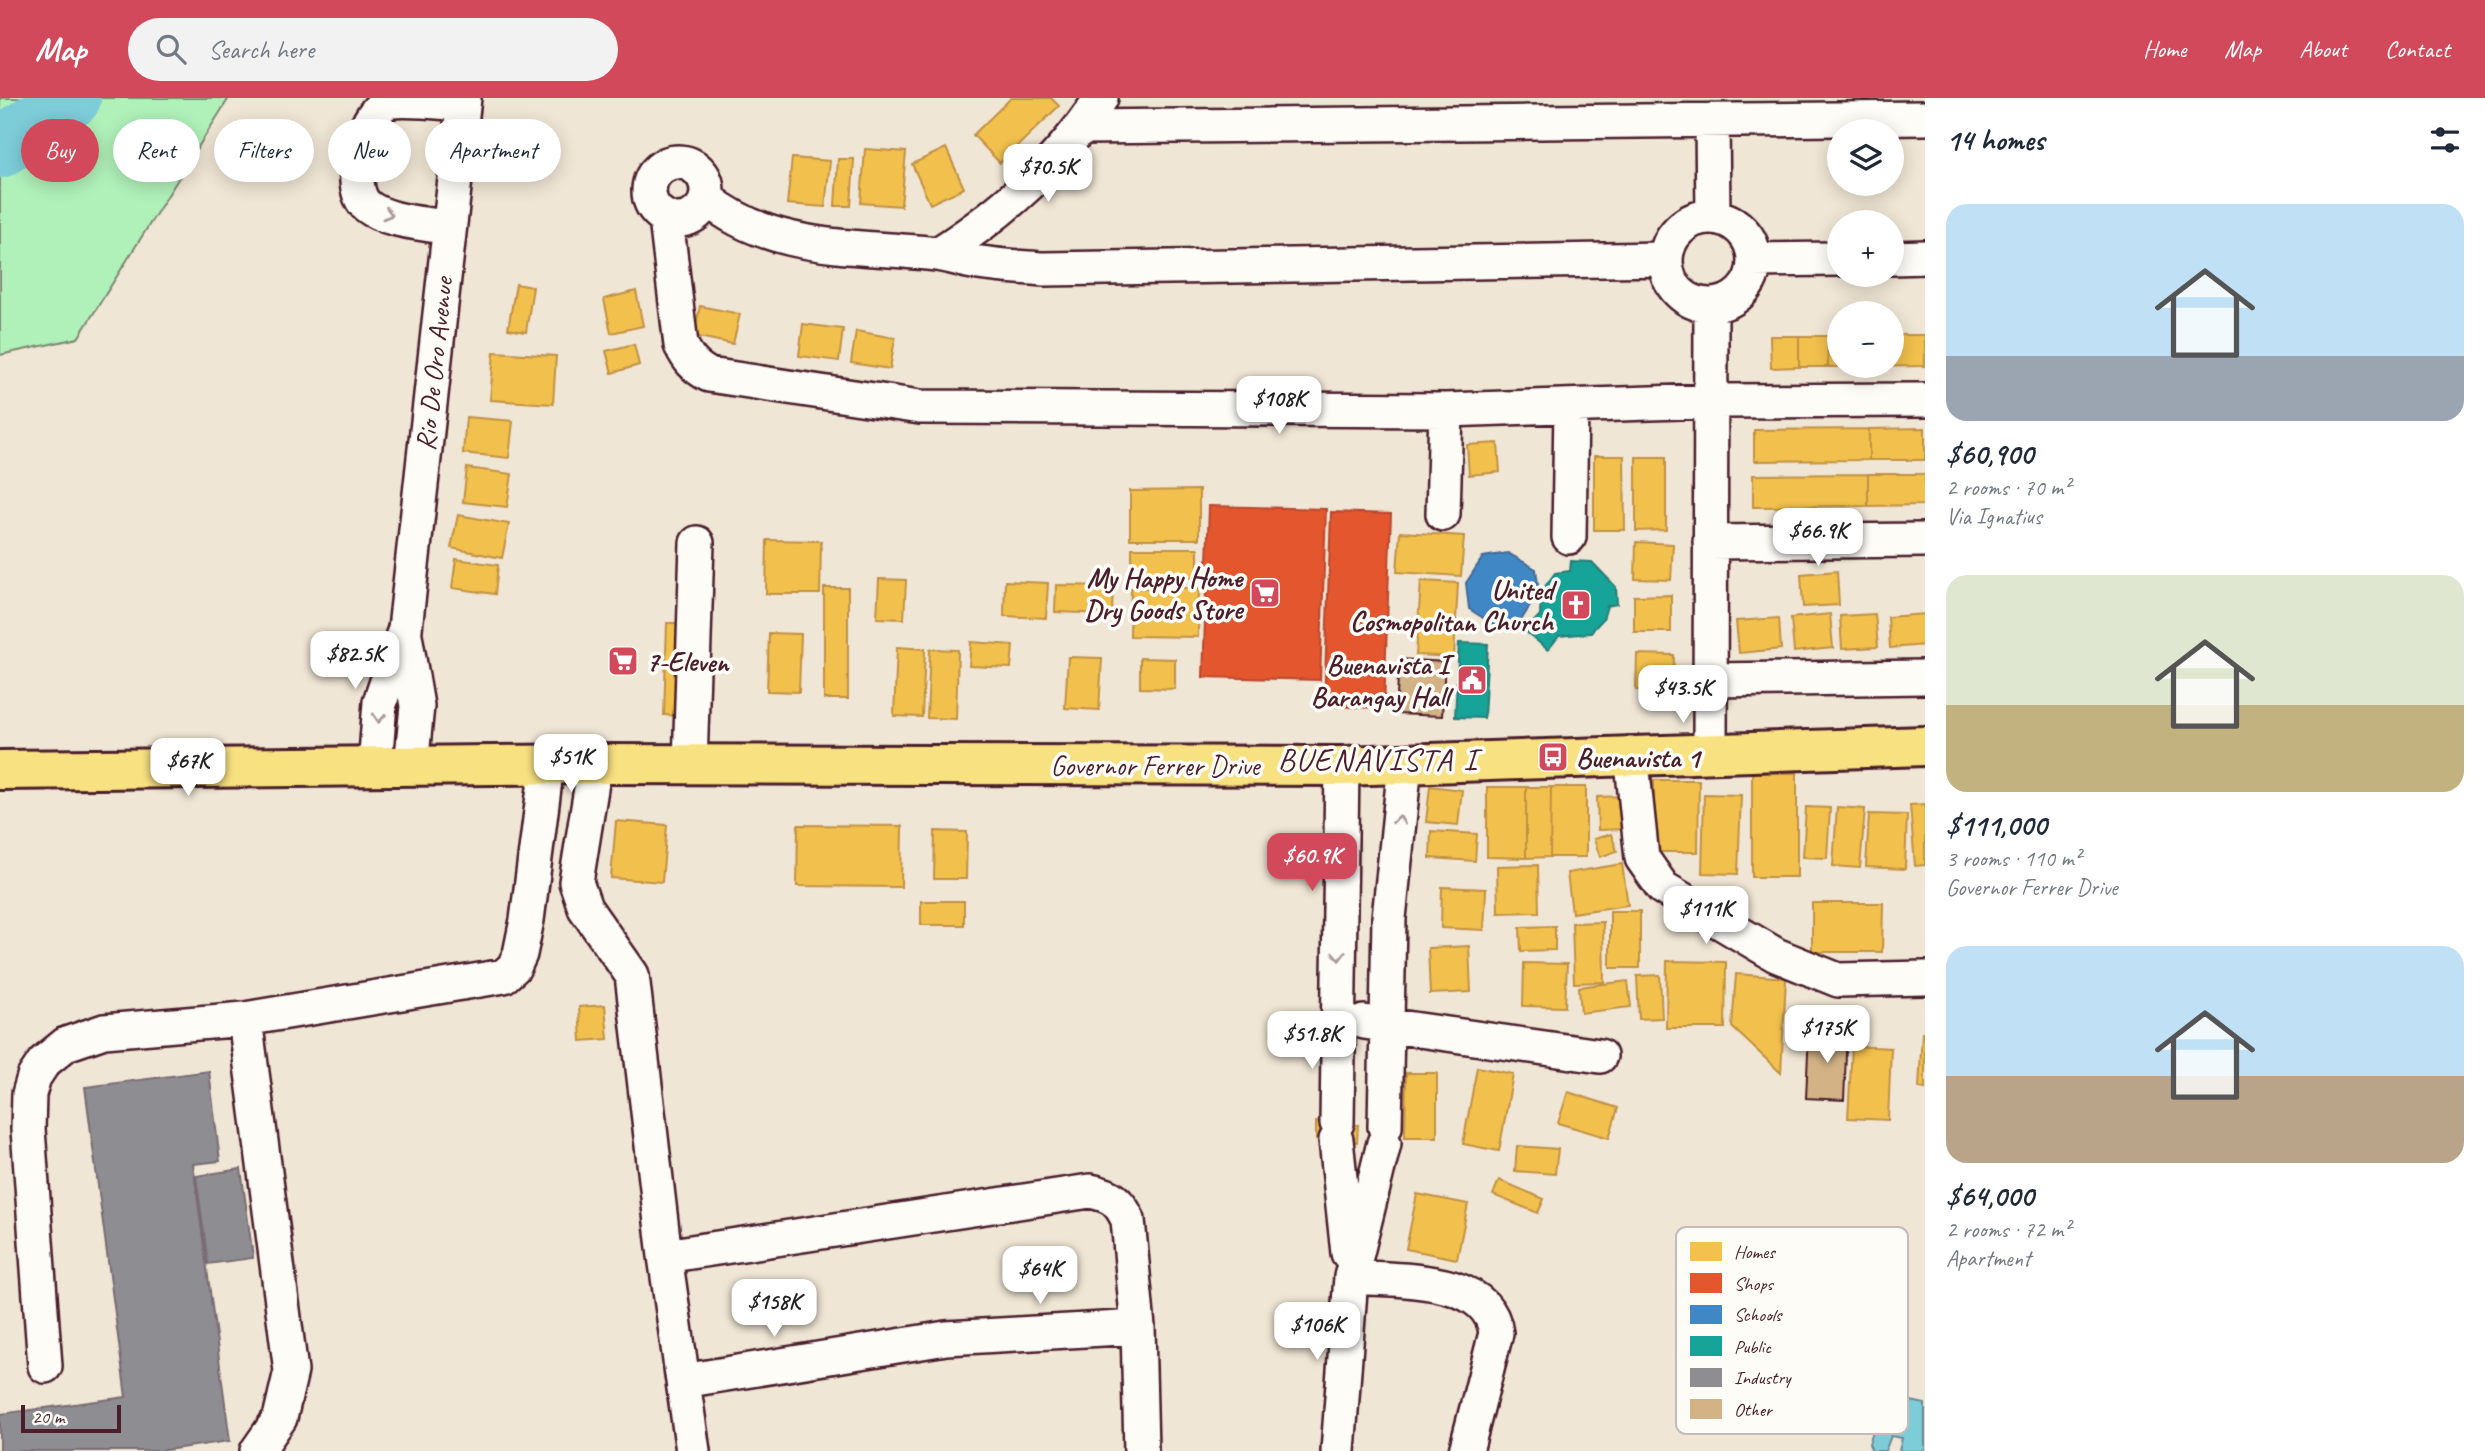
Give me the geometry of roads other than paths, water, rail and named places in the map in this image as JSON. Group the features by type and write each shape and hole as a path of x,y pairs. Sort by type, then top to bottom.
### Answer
{"main road":[{"name":"Governor Ferrer Drive","path":"547,765 1342,766 1631,753 1925,746"},
{"path":"0,769 547,765"}],"street":[{"path":"939,254 982,226 1024,190 1082,127 1101,98"},
{"path":"449,228 383,214 368,206 360,197 358,154 364,129 377,108 391,100 464,101"},
{"name":"Rio De Oro Avenue","path":"393,767 380,702 405,629 464,101"},
{"path":"1082,127 1925,118"},
{"path":"1712,120 1713,217"},
{"path":"677,162 690,165 700,173 706,185 706,198 701,209 691,217 666,219 656,211 650,199 649,186 655,174 665,165 677,162"},
{"path":"706,198 734,219 787,239 890,252 939,254 968,261 1044,269 1665,259"},
{"path":"1713,217 1737,226 1746,235 1755,260 1753,272 1742,292 1733,300 1711,306 1699,305 1678,293 1671,283 1665,259 1668,247 1681,228 1690,221 1713,217"},
{"path":"666,219 681,345 688,359 709,375 920,407 1446,410 1710,401 1925,400"},
{"path":"1904,258 1925,257"},
{"path":"1755,260 1827,259"},
{"path":"1710,751 1711,306"},
{"path":"1569,537 1571,406"},
{"path":"1443,514 1446,410"},
{"path":"1710,542 1925,540"},
{"path":"690,765 697,543"},
{"path":"1710,680 1925,677"},
{"path":"1631,753 1642,858 1663,888 1776,955 1838,980 1925,978"},
{"path":"595,764 576,882 585,908 632,975 665,1256 692,1451"},
{"path":"1338,1451 1351,1276 1385,1135 1389,918 1405,764"},
{"path":"45,1366 28,1129 29,1094 34,1077 44,1062 66,1044 104,1031 245,1019 504,976 514,967 524,931 547,765"},
{"path":"1342,766 1337,1132 1351,1276"},
{"path":"1338,917 1389,918"},
{"path":"245,1019 291,1371 280,1418 257,1451"},
{"path":"1340,1021 1385,1023 1600,1056"},
{"path":"665,1256 1090,1191 1109,1195 1121,1204 1128,1220 1138,1328 1137,1451"},
{"path":"1351,1276 1453,1287 1473,1295 1494,1317 1496,1333 1466,1451"},
{"path":"683,1381 946,1338 1138,1328"}],"water":[{"path":"1911,1401 1925,1404 1925,1451 1899,1451 1902,1438 1891,1436 1885,1451 1872,1451 1869,1444 1872,1434 1908,1434"}],"waterway":[{"path":"0,148 71,98"}],"place":[{"name":"My Happy Home Dry Goods Store","path":"1265,593"},
{"name":"United Cosmopolitan Church","path":"1576,605"},
{"name":"7-Eleven","path":"623,661"},
{"name":"Buenavista I Barangay Hall","path":"1472,680"},
{"name":"Buenavista 1","path":"1553,757"}],"district":[{"name":"BUENAVISTA I","path":"1378,759"}]}
